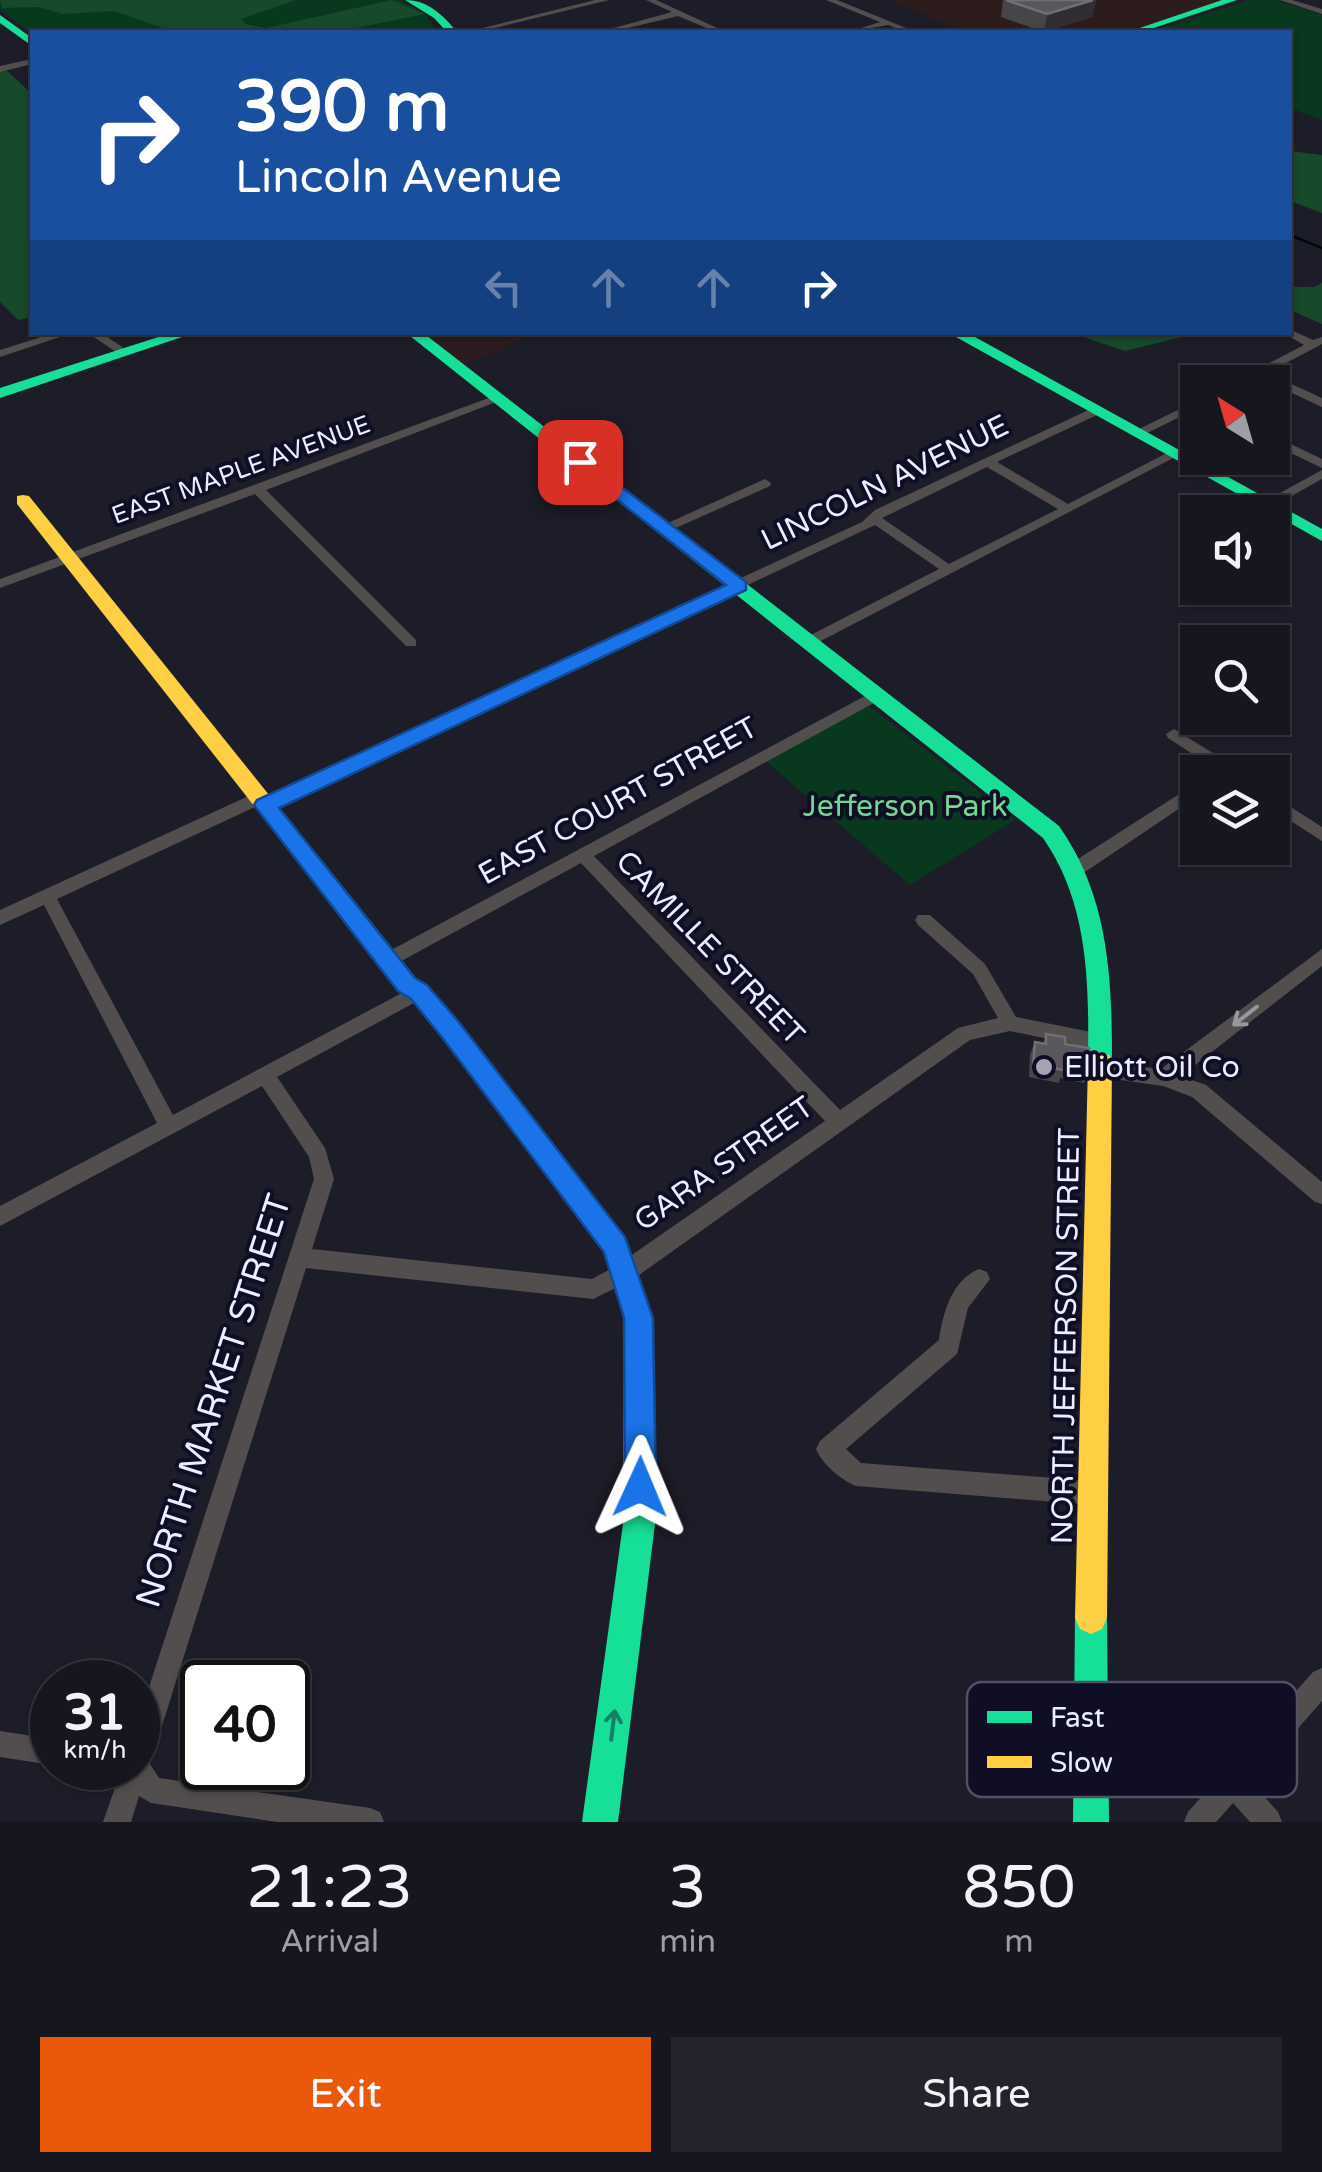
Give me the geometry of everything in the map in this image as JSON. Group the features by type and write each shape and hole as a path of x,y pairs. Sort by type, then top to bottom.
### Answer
{"main road":[{"path":"410,0 438,16 450,30"},
{"path":"1139,30 1232,0"},
{"path":"0,18 30,40"},
{"path":"0,393 181,335"},
{"name":"NORTH JEFFERSON STREET","path":"416,335 878,694 1058,840 1073,870 1101,1004 1092,1682"},
{"path":"959,335 1247,495"},
{"path":"23,500 407,984 419,992 616,1246 638,1318 642,1450 639,1524 600,1822"},
{"path":"1290,519 1322,536"},
{"name":"NORTH JEFFERSON STREET","path":"1091,1797 1091,1822"}],"street":[{"path":"479,30 605,0"},
{"path":"650,0 717,30"},
{"path":"830,0 907,30"},
{"path":"1284,0 1322,12"},
{"path":"611,30 679,13"},
{"path":"861,30 888,23"},
{"path":"0,69 30,62"},
{"path":"0,354 60,335"},
{"path":"96,335 125,353"},
{"path":"1292,335 1316,347"},
{"path":"1276,365 1316,347"},
{"path":"1290,388 1322,403"},
{"name":"EAST MAPLE AVENUE","path":"0,584 498,399"},
{"name":"LINCOLN AVENUE","path":"0,918 739,586 1095,411"},
{"path":"1135,434 1180,412"},
{"path":"1290,448 1322,464"},
{"path":"810,641 1174,455"},
{"path":"988,462 1067,509"},
{"path":"1283,495 1322,474"},
{"path":"664,528 764,483"},
{"path":"258,488 411,644"},
{"path":"873,518 949,570"},
{"name":"EAST COURT STREET","path":"388,960 878,694"},
{"path":"1174,734 1204,755"},
{"path":"1073,870 1180,800"},
{"path":"1290,813 1322,835"},
{"name":"CAMILLE STREET","path":"584,856 838,1120"},
{"path":"47,896 86,962 120,1038 169,1127"},
{"path":"924,920 979,969 1010,1023"},
{"path":"1164,1078 1322,956"},
{"path":"0,1217 419,992"},
{"name":"GARA STREET","path":"301,1258 593,1289 624,1272 965,1033 1010,1023 1101,1042"},
{"path":"1100,1070 1164,1078 1199,1091 1322,1194"},
{"name":"NORTH MARKET STREET","path":"160,1694 324,1179 320,1162 265,1075"},
{"path":"979,1279 966,1288 954,1307 948,1346 828,1449 856,1474 1093,1493"},
{"path":"1297,1709 1322,1681"},
{"path":"0,1744 30,1749"},
{"name":"NORTH MARKET STREET","path":"118,1822 129,1790"},
{"path":"151,1790 370,1822"},
{"path":"1198,1822 1220,1797"},
{"path":"1246,1797 1268,1822"}],"shaded area":[{"path":"889,0 1228,0 1135,30 963,30"},
{"path":"415,335 528,335 499,351 457,367"}],"green space":[{"path":"0,0 400,0 425,14 437,30 30,32 0,10"},
{"path":"0,0 296,0 241,19 246,24 266,28 392,0 425,14 346,30 168,30 114,11 63,14 39,7 2,8"},
{"path":"1248,0 1276,0 1322,15 1322,120 1292,109 1292,30 1155,30"},
{"path":"4,68 30,92 30,317 18,320 0,302 0,69"},
{"path":"1292,151 1322,155 1322,213 1292,202"},
{"path":"1322,283 1322,324 1292,311 1292,287"},
{"path":"1078,335 1190,335 1125,351"},
{"name":"Jefferson Park","path":"868,705 1015,820 910,885 766,761"}],"building":[{"path":"1006,0 1093,0 1047,14"},
{"path":"1046,1034 1065,1037 1065,1044 1089,1048 1089,1070 1033,1065 1035,1042 1046,1044"}],"waterway":[{"path":"1292,236 1322,248"}],"traffic: fast":[{"path":"410,0 438,16 450,30"},
{"path":"1139,30 1232,0"},
{"path":"0,18 30,41"},
{"path":"0,393 181,335"},
{"path":"416,335 1051,832 1068,856 1089,911 1098,972 1100,1062"},
{"path":"959,335 1322,536"},
{"path":"343,903 407,984 419,992 450,1029 615,1246 638,1318 639,1524 600,1822"},
{"path":"1091,1618 1091,1682"},
{"path":"1091,1797 1091,1822"}],"traffic: slow":[{"path":"23,500 343,903"},
{"path":"1091,1618 1100,1062"}],"place":[{"name":"Elliott Oil Co","path":"1044,1067"}],"route":[{"path":"580,462 739,586 265,805 407,984 450,1028 616,1246 638,1318 640,1487"}]}
